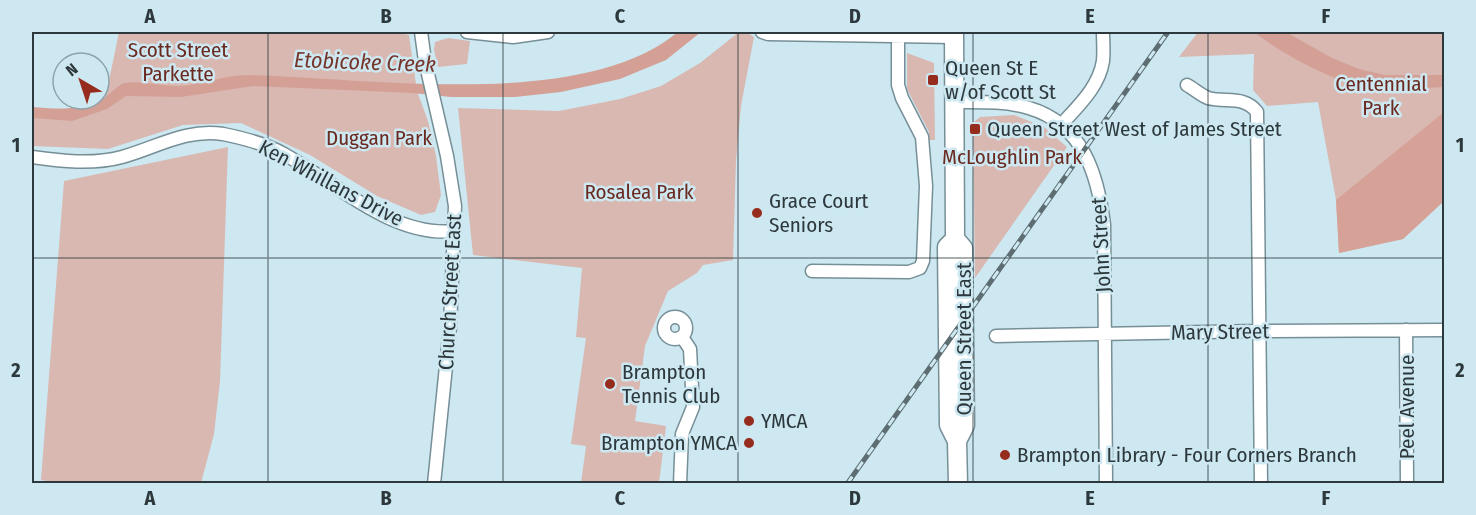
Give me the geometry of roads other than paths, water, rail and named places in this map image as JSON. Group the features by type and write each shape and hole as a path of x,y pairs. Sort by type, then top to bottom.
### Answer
{"main road":[{"name":"Queen Street East","path":"954,34 955,239 963,248 965,425 957,441 958,483"}],"street":[{"name":"Church Street East","path":"421,32 455,206 450,327 434,483"},
{"path":"468,32 513,37 548,32"},
{"path":"762,32 768,34 898,36 954,34"},
{"path":"955,102 1021,106 1043,114 1061,125 1090,92 1098,78 1103,60 1103,32"},
{"path":"812,271 909,272 920,268 923,261 926,186 922,136 902,99 898,85 898,36"},
{"path":"1187,85 1209,98 1240,100 1252,105 1257,112 1261,483"},
{"name":"John Street","path":"1061,125 1076,141 1091,164 1101,198 1104,225 1107,483"},
{"name":"Ken Whillans Drive","path":"32,157 77,163 121,158 189,135 221,134 281,153 374,211 407,224 442,232 455,231"},
{"name":"Peel Avenue","path":"1406,330 1407,483"},
{"name":"Mary Street","path":"996,336 1444,330"},
{"path":"680,483 682,434 693,407 690,348 682,337"}],"railway":[{"path":"847,484 1168,32"}],"place":[{"name":"Queen St E w/of Scott St","path":"933,80"},
{"name":"Queen Street West of James Street","path":"975,129"},
{"name":"Grace Court Seniors","path":"757,213"},
{"name":"Brampton Tennis Club","path":"610,384"},
{"name":"YMCA","path":"749,421"},
{"name":"Brampton YMCA","path":"749,443"},
{"name":"Brampton Library - Four Corners Branch","path":"1005,455"}],"park label":[{"name":"Scott Street Parkette","path":"178,62"},
{"name":"Centennial Park","path":"1381,96"},
{"name":"Duggan Park","path":"379,138"},
{"name":"McLoughlin Park","path":"1012,157"},
{"name":"Rosalea Park","path":"639,192"}],"water label":[{"name":"Etobicoke Creek","path":"365,62"}]}
